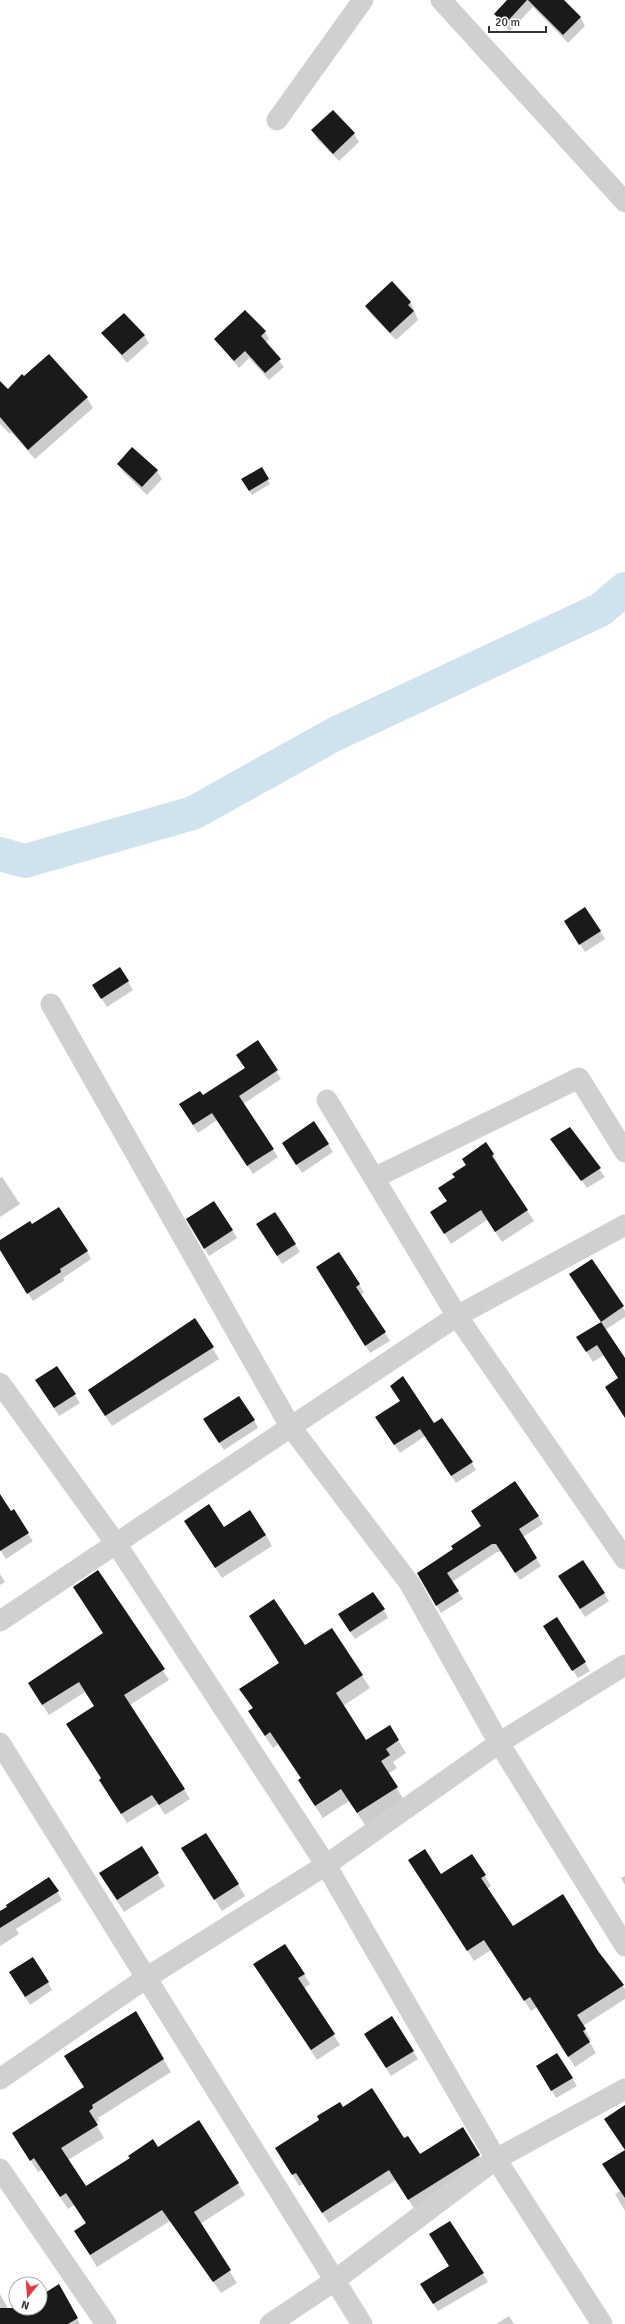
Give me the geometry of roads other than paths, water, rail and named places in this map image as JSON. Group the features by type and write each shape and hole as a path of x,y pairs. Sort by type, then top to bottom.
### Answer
{"street":[{"path":"277,120 364,0"},
{"path":"442,0 625,202"},
{"path":"51,1004 290,1426 410,1584 499,1743 625,1946"},
{"path":"374,1178 579,1078 625,1152"},
{"path":"327,1100 458,1316 625,1559"},
{"path":"0,1621 117,1544 290,1426 458,1316 625,1225"},
{"path":"0,1383 117,1544 326,1865 496,2159 602,2324"},
{"path":"0,2079 146,1978 326,1865 499,1743 625,1665"},
{"path":"0,1743 362,2324"},
{"path":"270,2324 334,2281 496,2159 625,2088"},
{"path":"0,2169 106,2324"}],"waterway":[{"path":"0,854 25,861 193,813 335,734 600,610 625,589"}]}
